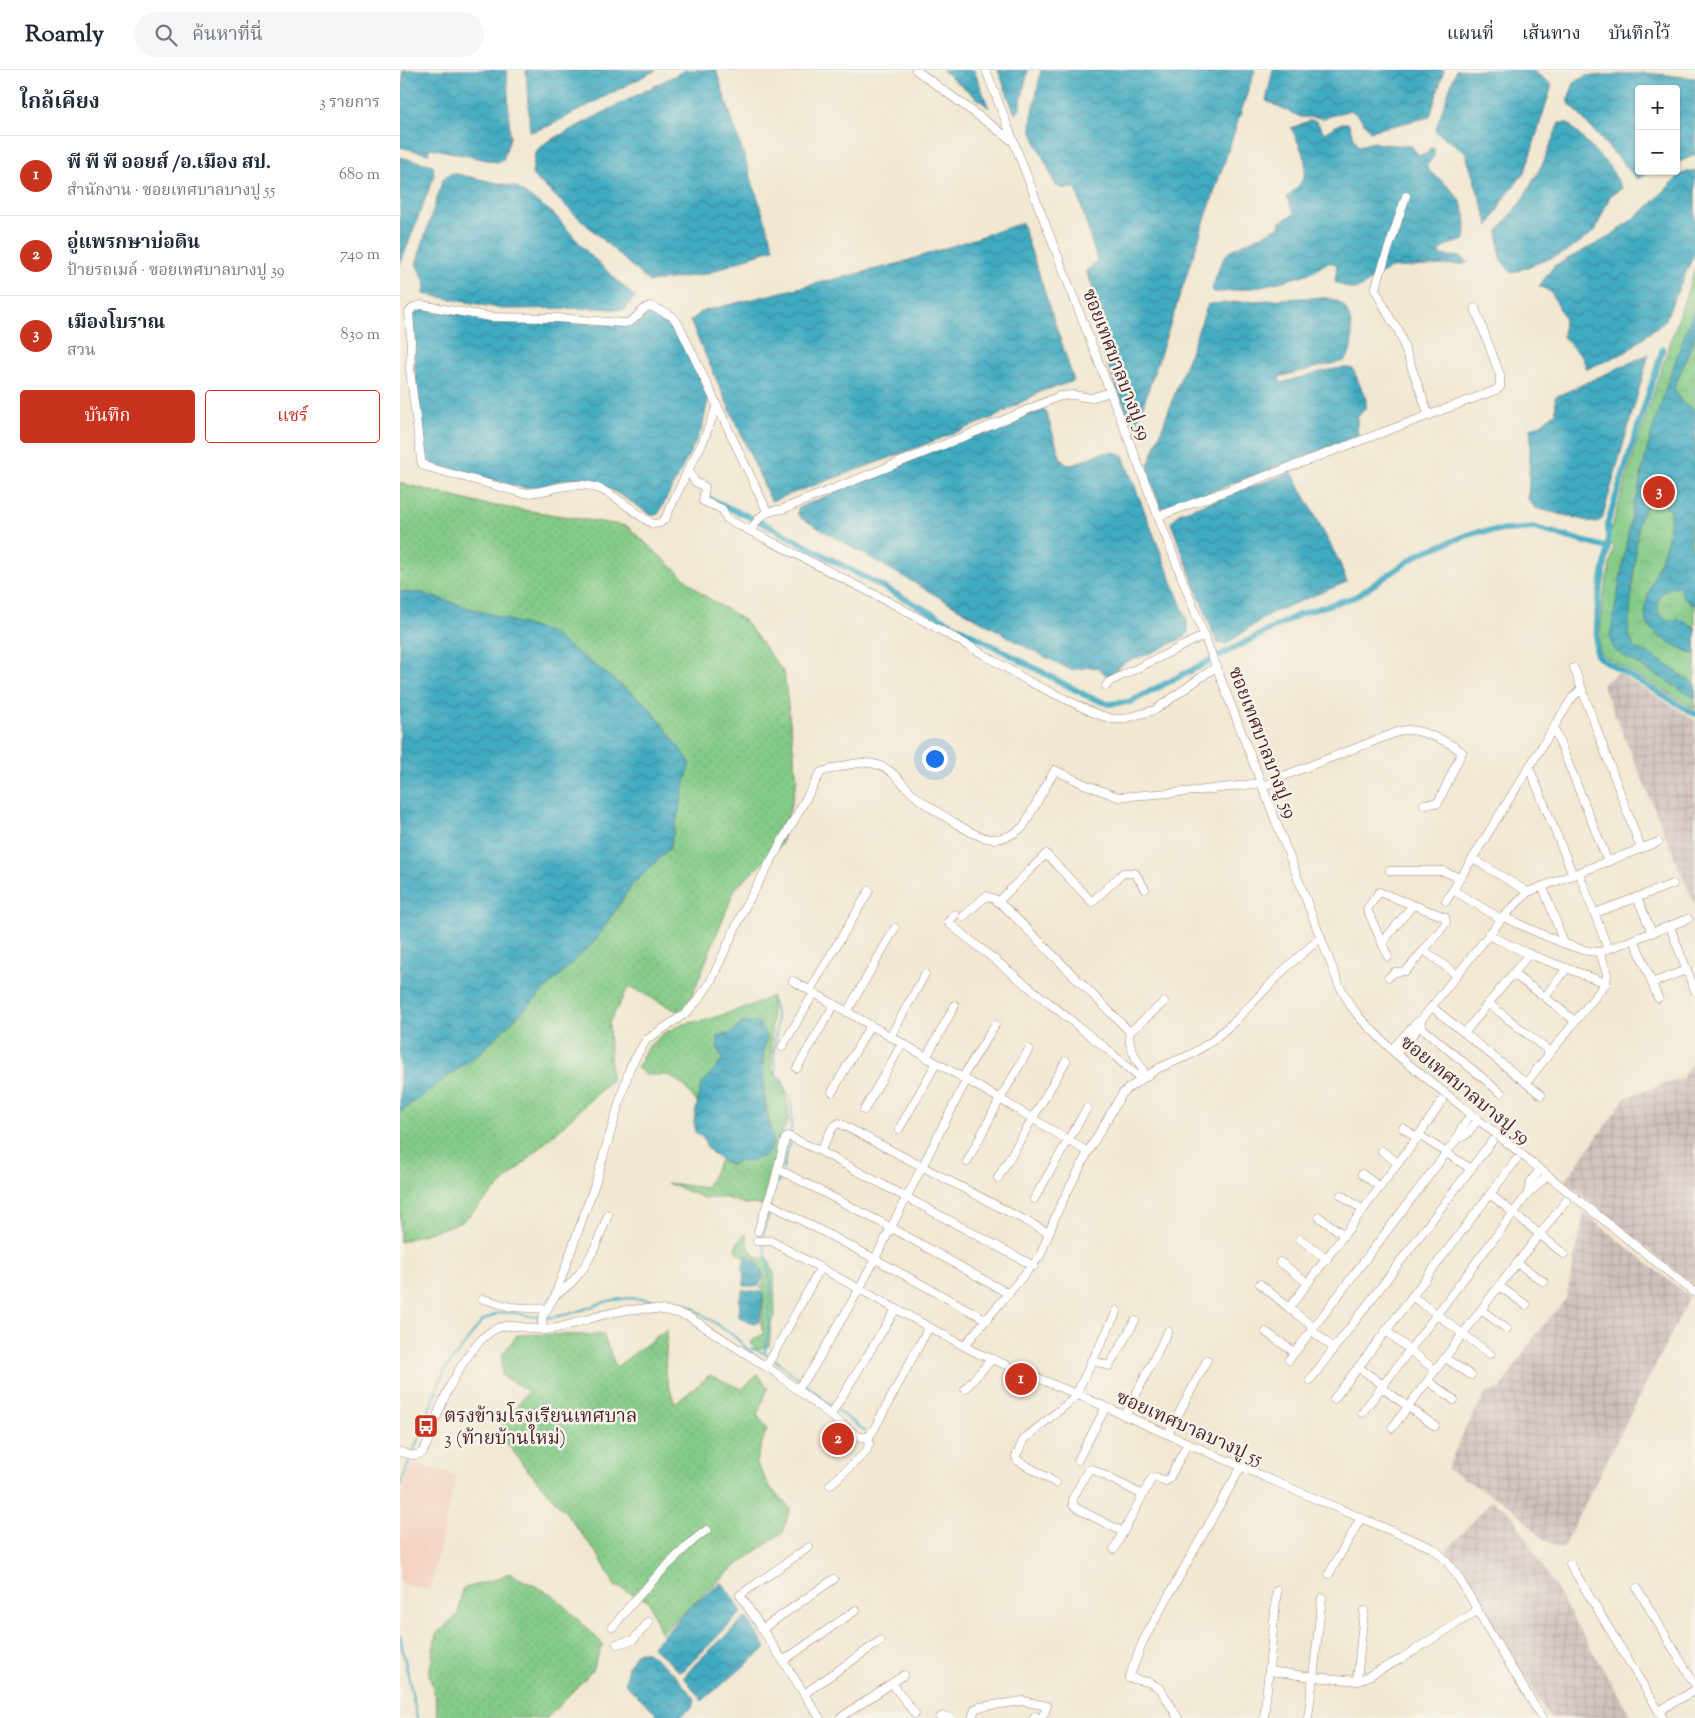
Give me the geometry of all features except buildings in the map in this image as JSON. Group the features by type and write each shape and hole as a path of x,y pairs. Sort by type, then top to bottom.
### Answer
{"street":[{"path":"916,70 1014,142"},
{"name":"ซอยเทศบาลบางปู 59","path":"986,70 1339,985 1351,1006 1369,1029 1394,1052 1695,1293"},
{"path":"1406,196 1375,290 1390,320 1398,329 1429,416"},
{"path":"717,406 702,444 665,519 660,523 653,524 609,493 590,486 575,485 534,493 522,493 427,467 422,464 421,459 410,370 409,312 414,307 420,305 502,318 556,318 624,323 632,321 644,308 650,306 672,316 677,322 717,406 767,512"},
{"path":"1159,516 1492,393 1500,386 1500,375 1475,308"},
{"path":"752,528 767,512 783,509 1060,396 1074,395 1090,398 1111,392"},
{"path":"687,472 691,474 695,482 704,487 703,501 722,508 727,519 752,528 897,606 1028,681 1094,713 1112,719 1123,719 1155,710 1216,664"},
{"path":"1106,686 1109,682 1205,635"},
{"path":"1574,668 1642,849"},
{"path":"1446,901 1572,698 1581,689"},
{"path":"1554,728 1608,862"},
{"path":"544,1319 555,1296 596,1180 635,1056 652,1035 686,1014 710,983 746,905 821,772 868,763 882,766 895,774 914,796 937,812 977,836 996,839 1006,838 1023,828 1055,770 1118,797 1262,785 1409,729 1444,741 1462,752 1438,803 1424,804"},
{"path":"1529,767 1595,913 1608,949"},
{"path":"1394,1052 1502,918 1528,892 1658,842"},
{"path":"998,902 1046,854 1092,902 1124,873 1135,873 1145,889"},
{"path":"1472,859 1528,892"},
{"path":"1390,871 1443,871 1460,878"},
{"path":"1595,913 1673,884"},
{"path":"1543,887 1564,942"},
{"path":"782,1047 869,890"},
{"path":"1453,890 1502,918 1591,952 1600,952 1688,919"},
{"path":"1388,957 1367,909 1378,892 1443,915 1446,923 1406,971 1395,972 1389,977"},
{"path":"963,917 986,896 998,902 1130,1032"},
{"path":"1637,897 1652,933"},
{"path":"1382,943 1413,905"},
{"path":"955,916 948,922 950,924 1144,1077"},
{"path":"1670,927 1695,991"},
{"path":"847,1012 895,928"},
{"path":"1488,935 1530,954 1606,983"},
{"path":"964,1346 1034,1266 1043,1250 1058,1210 1088,1152 1122,1094 1159,1068 1198,1051 1212,1042 1321,936"},
{"path":"1634,939 1658,998"},
{"path":"1424,950 1457,976"},
{"path":"1526,1083 1606,983 1607,974 1600,952"},
{"path":"1465,1032 1530,954"},
{"path":"1546,997 1567,968"},
{"path":"1652,983 1686,970"},
{"path":"890,1037 926,974"},
{"path":"1513,974 1546,997 1575,1021"},
{"path":"794,981 1088,1152"},
{"path":"1144,1077 1128,1036 1130,1032 1164,1002"},
{"path":"1488,1003 1550,1052"},
{"path":"797,1068 834,1005"},
{"path":"926,1058 955,1005"},
{"path":"1432,1007 1541,1095"},
{"path":"1419,1023 1502,1093"},
{"path":"801,1385 829,1342 876,1259 964,1080 995,1025"},
{"path":"832,1092 870,1026"},
{"path":"864,1110 902,1044"},
{"path":"967,1162 1029,1049"},
{"path":"998,1178 1066,1061"},
{"path":"899,1129 936,1064"},
{"path":"1289,1308 1418,1136 1442,1101"},
{"path":"1034,1199 1088,1108"},
{"path":"1289,1360 1456,1140 1466,1135 1474,1117"},
{"path":"820,1151 833,1128 839,1123 1049,1233"},
{"path":"1403,1128 1447,1152 1471,1169"},
{"path":"758,1231 771,1204 780,1170 785,1139 790,1137 820,1151 1034,1266"},
{"path":"1310,1380 1492,1141"},
{"path":"1382,1151 1398,1163"},
{"path":"1334,1398 1516,1160"},
{"path":"780,1170 892,1228 1009,1294"},
{"path":"1527,1195 1531,1181 1540,1170"},
{"path":"1362,1174 1380,1187"},
{"path":"1362,1413 1527,1195 1547,1176"},
{"path":"1490,1194 1564,1254"},
{"path":"1341,1195 1363,1210"},
{"path":"1392,1428 1462,1334 1566,1201"},
{"path":"771,1204 987,1320"},
{"path":"555,1296 572,1282 586,1263 596,1246 608,1215"},
{"path":"1319,1217 1344,1235"},
{"path":"1300,1239 1326,1259"},
{"name":"ซอยเทศบาลบางปู 55","path":"762,1240 770,1240 964,1346 992,1359 1077,1394 1438,1552 1478,1610 1542,1718"},
{"path":"1280,1262 1308,1283"},
{"path":"1517,1263 1544,1282"},
{"path":"768,1363 821,1267"},
{"path":"1260,1284 1334,1348"},
{"path":"1499,1286 1526,1305"},
{"path":"1412,1296 1490,1354"},
{"path":"483,1299 511,1307 561,1327 616,1310 646,1308 666,1310 690,1317 768,1363 801,1385 833,1411 857,1436 862,1438 869,1436 873,1431 929,1327"},
{"path":"833,1411 896,1309"},
{"path":"1481,1310 1507,1329"},
{"path":"1056,1483 1017,1460 1016,1456 1024,1439 1077,1394 1091,1360 1117,1311"},
{"path":"400,1452 418,1456 423,1452 452,1380 477,1345 490,1332 496,1327 544,1319"},
{"path":"1091,1360 1109,1366 1134,1321"},
{"path":"1126,1416 1168,1331"},
{"path":"1386,1331 1435,1370"},
{"path":"1266,1332 1294,1352"},
{"path":"1445,1358 1471,1376"},
{"path":"965,1389 992,1359"},
{"path":"1168,1434 1207,1360"},
{"path":"1358,1367 1435,1426"},
{"path":"1428,1381 1454,1400"},
{"path":"1078,1460 1106,1407"},
{"path":"830,1485 866,1452 869,1436"},
{"path":"1114,1549 1153,1477 1166,1481 1169,1480 1188,1443"},
{"path":"1178,1718 1160,1688 1148,1682 1129,1678 1143,1641 1241,1467"},
{"path":"1123,1532 1078,1509 1073,1504 1073,1498 1084,1477 1088,1470 1092,1469 1143,1495"},
{"path":"1329,1574 1361,1518"},
{"path":"613,1627 630,1605 664,1568 699,1535 707,1530"},
{"path":"809,1547 740,1595 820,1718"},
{"path":"1570,1564 1661,1714 1695,1690"},
{"path":"762,1629 834,1579"},
{"path":"1637,1588 1695,1685"},
{"path":"1264,1718 1277,1591"},
{"path":"1308,1718 1322,1598"},
{"path":"783,1661 856,1610"},
{"path":"1357,1681 1364,1610"},
{"path":"1269,1671 1357,1681 1399,1660 1478,1610"},
{"path":"617,1644 633,1640 649,1622"},
{"path":"804,1694 880,1641"},
{"path":"840,1718 904,1675"},
{"path":"892,1683 915,1714"},
{"path":"972,1718 975,1710 979,1707 1023,1701 1047,1706 1040,1718 1034,1716 1034,1718"},
{"path":"940,1718 943,1716 951,1718"}],"shaded area":[{"path":"1618,673 1695,720 1695,906 1602,684"},
{"path":"1695,1058 1695,1287 1565,1181 1626,1097 1682,1078"},
{"path":"1584,1213 1690,1297 1562,1549 1543,1540 1513,1508 1447,1469 1466,1427 1486,1393 1500,1389 1536,1334 1566,1299"},
{"path":"412,1463 456,1475 430,1590 400,1583 400,1497"},
{"path":"1492,1500 1511,1513 1632,1718 1550,1718 1447,1550"}],"green space":[{"path":"1695,268 1695,709 1599,653 1602,603 1614,547 1608,540 1637,443"},
{"path":"400,483 478,503 627,526 702,594 745,621 784,673 797,780 781,845 735,889 684,1015 629,986 609,1023 611,1080 462,1222 400,1242 400,1112 477,1055 595,941 632,885 670,848 551,633 421,593 400,592"},
{"path":"772,996 771,1069 783,1081 788,1107 788,1121 782,1132 779,1166 771,1195 762,1205 745,1204 726,1198 704,1198 667,1183 706,1188 720,1160 731,1165 737,1162 769,1120 763,1079 763,1057 767,1037 731,1034 718,1050 723,1059 701,1085 698,1104 685,1087 669,1075 646,1075 637,1068 647,1048 664,1033 683,1024 707,1020 755,1004"},
{"path":"746,1234 749,1248 757,1258 768,1258 774,1271 775,1315 771,1324 769,1346 756,1350 751,1343 754,1339 764,1334 761,1324 764,1292 760,1286 765,1281 760,1266 752,1255 743,1257 735,1250 738,1241"},
{"path":"667,1329 665,1374 675,1404 710,1375 742,1389 758,1374 768,1388 757,1415 767,1428 756,1462 769,1486 790,1509 783,1532 732,1569 661,1633 648,1600 615,1586 600,1558 565,1512 524,1466 500,1434 502,1426 528,1391 502,1376 502,1355 517,1335 603,1334 616,1367"},
{"path":"509,1573 553,1595 603,1644 591,1672 547,1718 438,1718 429,1674 436,1634 458,1615 462,1589"}],"water":[{"path":"403,70 507,70 510,138 503,160 496,162 430,148 428,154 400,147"},
{"path":"526,70 656,70 547,127 530,132"},
{"path":"685,70 716,70 774,248 706,274 649,282 532,175 535,152 545,143"},
{"path":"942,70 974,70 989,108"},
{"path":"998,70 1028,70 1019,111 1015,114"},
{"path":"1041,70 1255,70 1137,424 1132,426 1101,348 1098,331 1104,318 1086,271 1097,261 1076,188 1064,189 1056,186 1032,133 1032,117"},
{"path":"1273,70 1444,70 1430,117 1370,131 1359,116 1350,110 1325,118 1301,117 1266,101"},
{"path":"1456,70 1532,70 1552,85 1525,172 1503,200 1489,226 1465,152 1435,131"},
{"path":"1646,73 1695,78 1695,155 1680,162 1680,85 1635,85 1635,175 1644,175 1637,179 1567,101 1574,83 1585,76"},
{"path":"1311,120 1317,122 1324,133 1341,123 1348,123 1358,146 1374,142 1412,146 1418,155 1427,154 1430,148 1434,148 1434,156 1427,165 1427,169 1458,198 1465,216 1466,227 1465,240 1447,245 1438,253 1461,257 1468,262 1464,264 1391,268 1358,289 1351,289 1335,282 1337,265 1330,263 1323,265 1314,272 1275,283 1236,291 1214,292 1212,289 1219,268 1231,250 1279,227 1280,222 1294,214 1287,197 1302,180 1305,164 1304,156 1291,128"},
{"path":"1559,123 1568,123 1609,166 1622,188 1610,196 1595,231 1566,252 1512,273 1500,259 1498,231 1523,199 1544,161"},
{"path":"400,157 433,165 434,176 400,265"},
{"path":"1695,170 1695,252 1665,320 1626,352 1587,369 1582,357 1563,337 1564,317 1551,292 1539,286 1554,266 1609,237 1646,209 1681,174"},
{"path":"452,173 516,187 554,214 588,253 635,297 624,310 595,308 503,309 424,294 425,282 416,264 443,179"},
{"path":"1022,223 1074,381 1042,391 995,417 771,501 690,321 703,311 897,264"},
{"path":"1325,298 1341,303 1351,323 1351,349 1344,361 1282,376 1279,380 1281,383 1339,368 1353,369 1366,399 1366,407 1357,418 1358,436 1168,508 1161,508 1149,476 1148,466 1208,304"},
{"path":"414,307 482,317 630,325 635,323 644,311 650,310 657,311 674,323 709,396 702,429 659,513 651,515 602,485 591,481 570,479 524,488 431,464 425,457 417,396 411,314"},
{"path":"1695,307 1695,336 1674,389 1682,403 1695,410 1695,506 1690,529 1691,549 1695,555 1695,606 1683,597 1680,588 1675,586 1662,593 1658,604 1659,614 1668,620 1684,620 1695,628 1695,655 1662,638 1647,623 1645,615 1646,604 1653,579 1667,543 1670,525 1670,510 1653,496 1639,519 1628,634 1635,648 1655,657 1695,684 1695,698 1614,650 1610,638 1634,500 1638,495 1650,438 1668,381"},
{"path":"1649,354 1602,519 1596,523 1535,508 1528,499 1531,428 1541,424 1556,412 1555,397"},
{"path":"1038,407 1046,412 1061,459 1066,464 1072,465 1091,457 1112,452 1123,456 1187,620 1188,632 1185,637 1126,662 1108,676 1097,668 1091,667 1071,670 1026,647 797,514 800,507"},
{"path":"1292,472 1339,561 1347,582 1271,613 1226,644 1217,643 1171,523 1179,513"},
{"path":"400,592 421,593 551,633 648,705 690,762 670,848 632,885 595,941 477,1055 400,1112"},
{"path":"742,1022 759,1023 767,1037 763,1063 765,1105 773,1138 771,1150 766,1155 751,1161 737,1162 731,1165 711,1152 704,1139 695,1132 694,1120 701,1085 723,1059 718,1050 718,1035 731,1034"},
{"path":"750,1256 760,1266 763,1280 758,1286 744,1286 743,1266 745,1257"},
{"path":"743,1290 762,1292 763,1300 759,1322 753,1323 739,1318 740,1297"},
{"path":"722,1582 742,1612 684,1670 679,1671 652,1647 689,1608"},
{"path":"746,1617 766,1648 702,1701 684,1677 697,1662"},
{"path":"637,1652 647,1652 674,1674 695,1699 693,1707 678,1718 659,1718 625,1684 628,1666"}],"waterway":[{"path":"1663,348 1608,522 1608,548 1598,601 1596,652 1598,657 1695,714"},
{"path":"705,497 765,524 1087,696 1108,704 1130,702 1300,614 1355,597 1421,553 1476,532 1535,528 1608,548"},
{"path":"772,1000 776,1017 775,1069 791,1100 791,1135"},
{"path":"783,1169 790,1140"},
{"path":"778,1183 781,1173"},
{"path":"764,1239 763,1233 771,1207"},
{"path":"764,1243 771,1285 769,1325 765,1352"},
{"path":"546,1318 569,1314 608,1301 627,1298 689,1305 734,1336 748,1350 753,1349 769,1355"},
{"path":"414,1450 444,1371 482,1321 496,1314 509,1312 541,1318"},
{"path":"773,1358 800,1380"},
{"path":"804,1383 833,1407"},
{"path":"837,1410 865,1431"},
{"path":"400,1487 410,1460"},
{"path":"400,1636 417,1718"}],"place":[{"name":"เมืองโบราณ","path":"1659,492"},
{"name":"พี พี พี ออยส์ /อ.เมือง สป.","path":"1021,1379"},
{"name":"ตรงข้ามโรงเรียนเทศบาล 3 (ท้ายบ้านใหม่)","path":"426,1426"},
{"name":"อู่แพรกษาบ่อดิน","path":"838,1439"}]}
